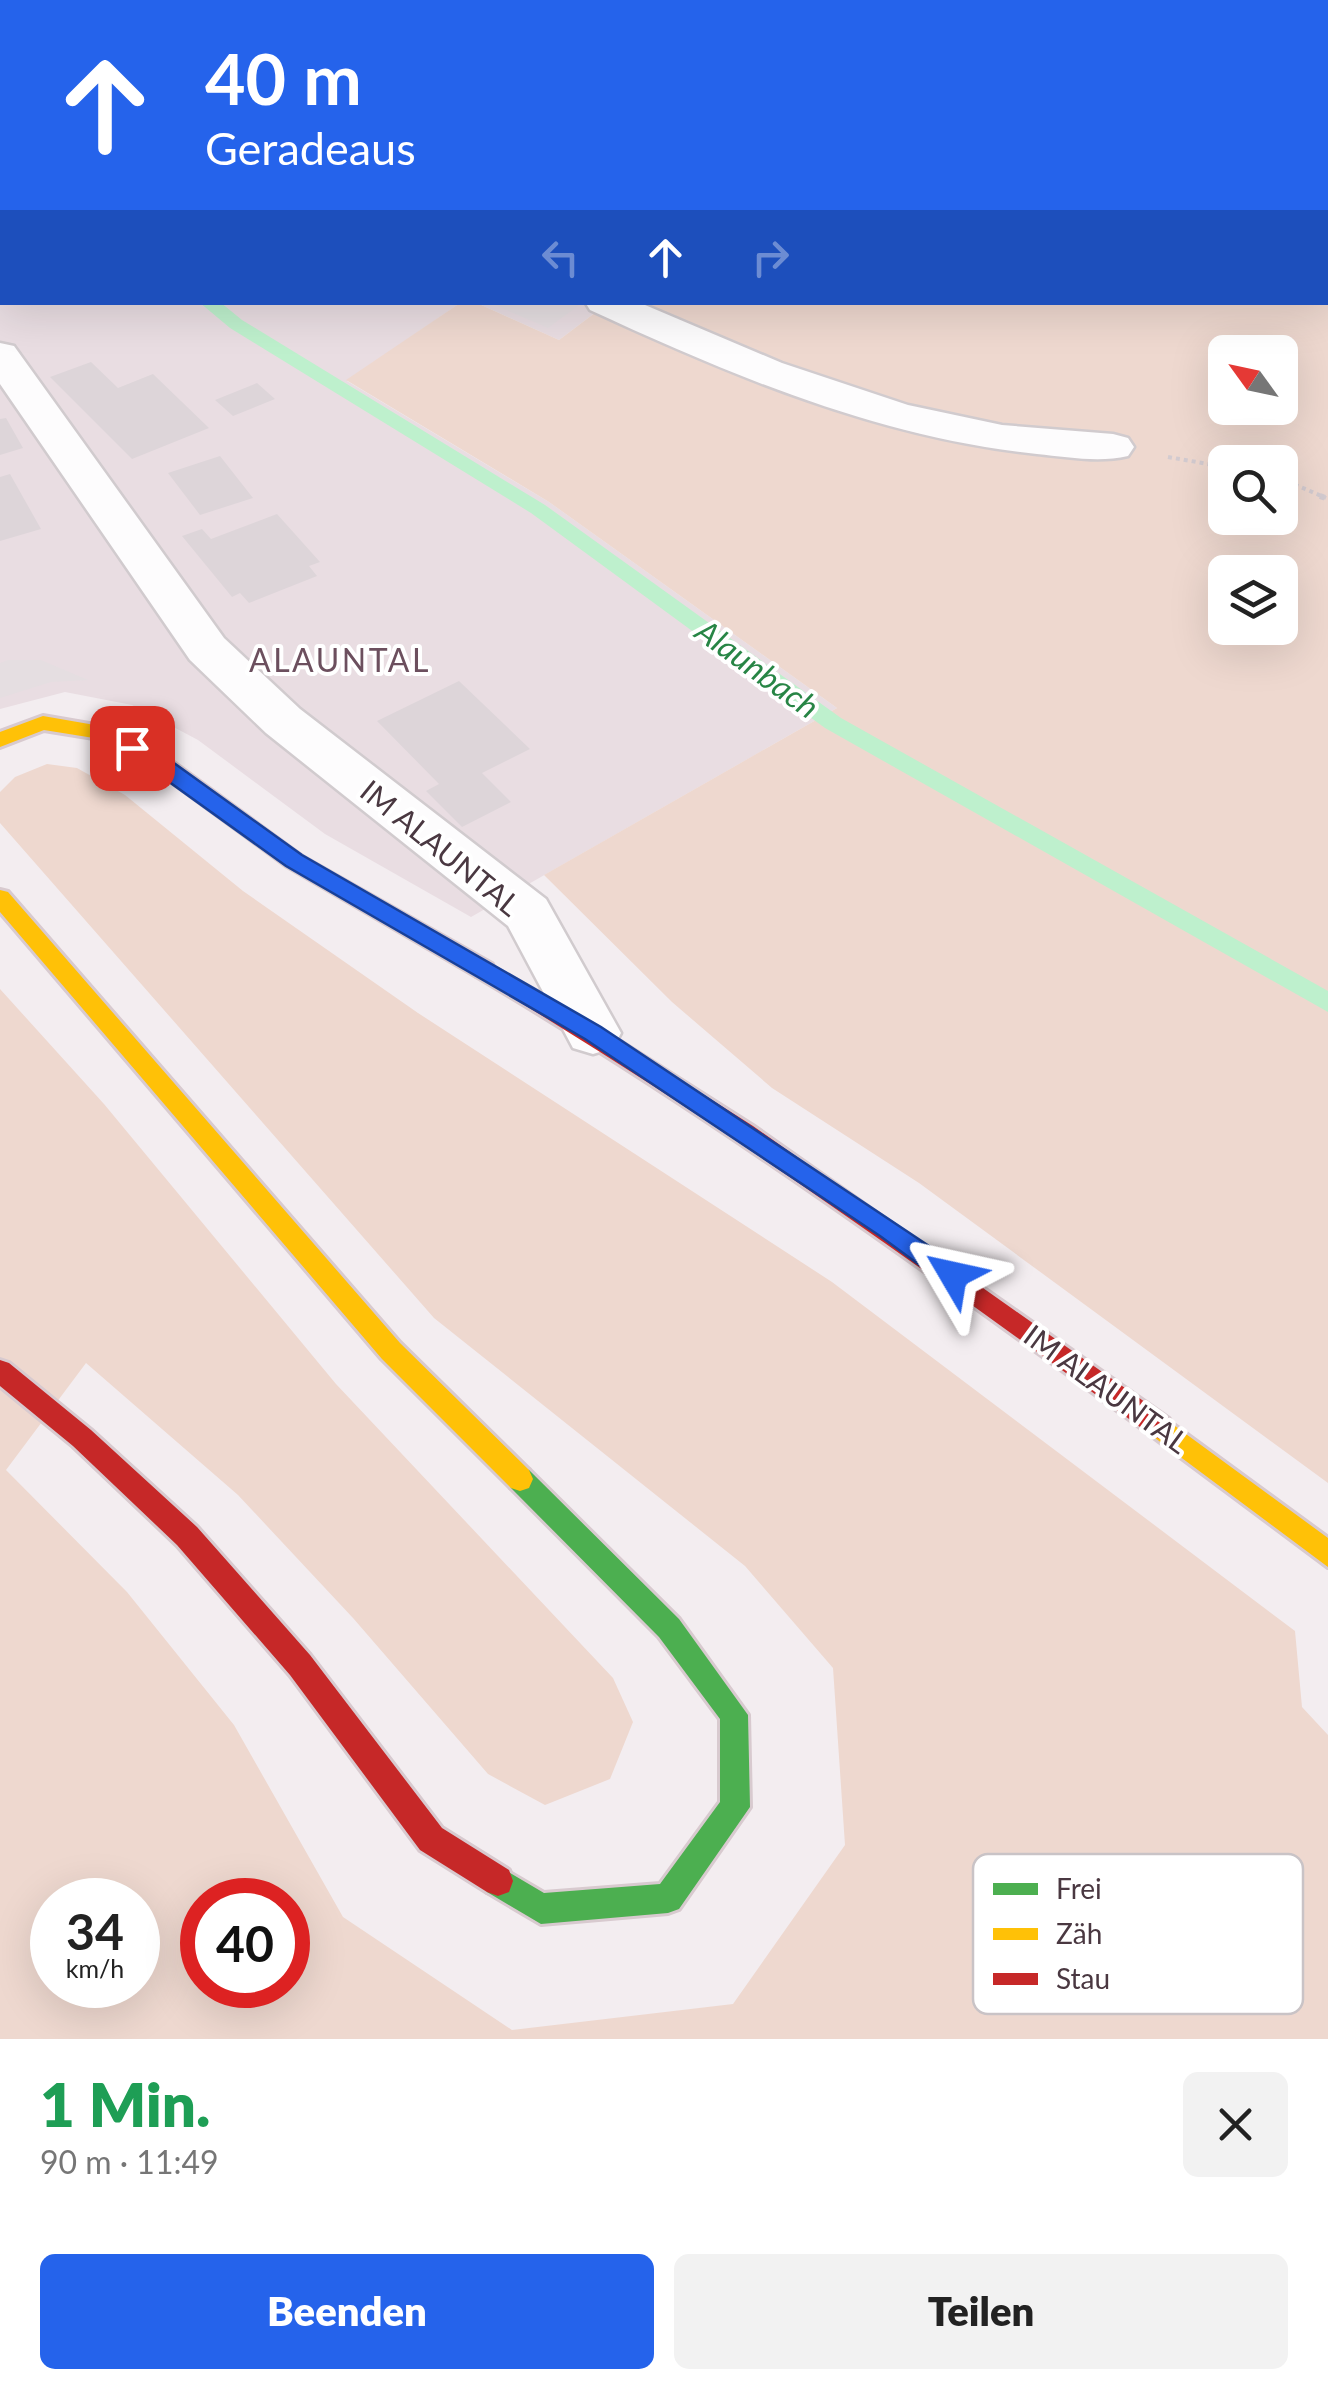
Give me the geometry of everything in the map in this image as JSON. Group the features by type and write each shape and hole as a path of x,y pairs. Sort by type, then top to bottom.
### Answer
{"street":[{"path":"611,305 692,342 799,382 935,425 1037,443 1112,447"},
{"name":"IM ALAUNTAL","path":"0,355 206,648 283,720 527,913 593,1033 889,1229 1328,1554"},
{"path":"0,740 43,723 105,733 160,763 294,861 593,1033"},
{"path":"0,898 391,1350 669,1628 734,1716 735,1807 668,1898 541,1909 431,1839 300,1665 187,1536 82,1438 0,1371"}],"path":[{"path":"1298,486 1328,499"}],"shaded area":[{"path":"0,305 457,305 347,381 549,502 837,708 471,917 325,834 198,740 132,705 65,692 0,709"},
{"path":"457,305 481,305 559,340 605,305 1328,305 1328,1483 919,1183 772,1088 672,1002 544,875 837,708 549,502 346,380"},
{"path":"481,305 605,305 559,340"},
{"path":"495,305 579,305 548,328"},
{"path":"41,660 88,680 51,682 0,698 0,663"},
{"path":"47,764 77,768 125,795 243,891 418,1013 832,1282 1295,1631 1302,1707 1328,1735 1328,2039 0,2039 0,989 104,1104 336,1384 613,1678 633,1722 610,1779 545,1805 488,1774 353,1618 238,1495 86,1363 6,1470 127,1592 234,1725 343,1917 512,2030 733,2004 845,1845 833,1668 745,1566 434,1318 0,823 0,792 15,777"}],"building":[{"path":"91,362 118,388 153,374 209,428 132,459 50,377"},
{"path":"257,383 275,399 233,416 215,400"},
{"path":"6,418 23,448 0,455 0,419"},
{"path":"220,456 253,498 200,515 168,473"},
{"path":"10,474 41,529 0,541 0,477"},
{"path":"277,514 320,562 309,566 317,576 249,603 240,593 232,597 182,536 202,529 211,539"},
{"path":"459,681 530,749 482,773 511,802 462,827 426,791 439,784 377,721"}],"waterway":[{"name":"Alaunbach","path":"212,305 236,324 538,509 833,723 1328,1003"}],"traffic: fast":[{"path":"498,1881 541,1909 668,1898 735,1807 734,1715 669,1628 520,1479"}],"traffic: slow":[{"path":"0,740 43,723 105,733 160,763 294,861 484,970"},
{"path":"0,898 391,1351 520,1479"},
{"path":"1160,1427 1328,1554"}],"traffic: jam":[{"path":"484,970 744,1132 1160,1427"},
{"path":"0,1371 82,1438 187,1536 300,1665 431,1839 498,1881"}],"district":[{"name":"ALAUNTAL","path":"340,659"}],"route":[{"path":"132,748 160,763 294,861 593,1033 953,1275"}]}
